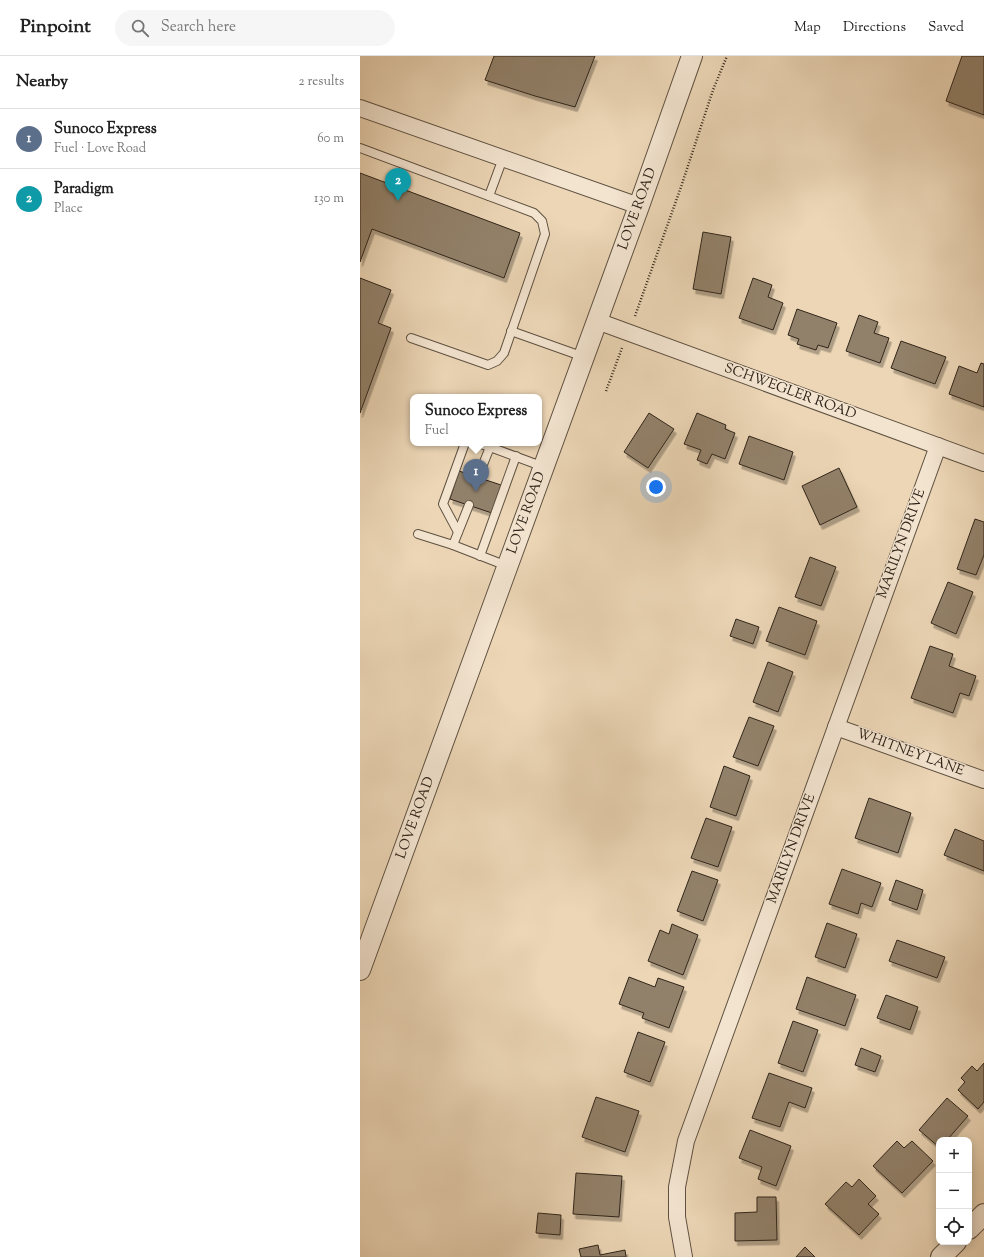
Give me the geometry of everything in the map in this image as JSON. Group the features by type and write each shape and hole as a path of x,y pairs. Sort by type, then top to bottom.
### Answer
{"street":[{"name":"LOVE ROAD","path":"360,970 639,206 692,56"},
{"path":"360,108 639,206"},
{"name":"SCHWEGLER ROAD","path":"597,321 984,463"},
{"name":"MARILYN DRIVE","path":"684,1257 676,1218 677,1187 686,1140 938,446"},
{"name":"WHITNEY LANE","path":"836,727 984,780"},
{"path":"972,1226 984,1214"},
{"path":"941,1257 953,1245"}],"lane":[{"path":"360,148 534,213 542,221 545,234 504,353 497,361 488,365 411,338"},
{"path":"489,196 503,158"},
{"path":"511,331 584,357"},
{"path":"458,532 442,504 464,446"},
{"path":"487,446 544,467"},
{"path":"478,477 490,447"},
{"path":"480,556 516,456"},
{"path":"453,545 469,505"},
{"path":"418,534 453,545 508,566"}],"path":[{"path":"606,391 681,187 713,90 726,56"}],"building":[{"path":"494,56 595,56 575,107 485,80"},
{"path":"962,56 984,56 984,115 946,101"},
{"path":"360,173 520,233 504,278 372,229 360,262"},
{"path":"703,232 731,237 721,294 693,289"},
{"path":"360,278 391,290 378,323 391,328 360,413"},
{"path":"753,278 772,285 768,297 783,303 773,330 739,318"},
{"path":"797,309 837,323 828,348 818,345 816,350 797,344 799,339 788,335"},
{"path":"859,315 878,322 874,333 889,338 880,363 846,351"},
{"path":"901,341 946,357 935,384 891,368"},
{"path":"981,363 984,364 984,407 949,394 959,366 977,373"},
{"path":"649,413 674,429 648,468 624,452"},
{"path":"697,413 726,425 725,429 735,433 725,459 712,454 707,464 697,460 701,450 684,444"},
{"path":"749,436 793,452 784,480 739,464"},
{"path":"839,468 857,507 820,525 802,486"},
{"path":"459,471 501,485 492,513 450,499"},
{"path":"975,519 984,522 984,555 976,575 957,569"},
{"path":"810,557 836,567 821,606 795,597"},
{"path":"948,582 973,592 956,634 931,623"},
{"path":"779,607 817,621 805,655 766,641"},
{"path":"736,619 759,627 753,644 730,636"},
{"path":"930,646 953,654 949,666 976,676 969,696 960,693 953,713 911,698"},
{"path":"768,662 793,672 778,712 753,702"},
{"path":"749,717 774,726 758,766 733,757"},
{"path":"724,766 750,776 736,816 710,807"},
{"path":"869,798 911,813 898,853 855,838"},
{"path":"706,818 732,827 718,867 691,858"},
{"path":"955,829 984,841 984,871 944,855"},
{"path":"842,869 881,883 872,907 861,903 858,914 829,904"},
{"path":"692,871 718,880 703,921 677,911"},
{"path":"896,880 923,890 917,910 889,900"},
{"path":"827,923 857,934 845,968 815,957"},
{"path":"672,924 698,935 683,975 648,961 660,930 669,934"},
{"path":"897,940 945,957 937,978 889,961"},
{"path":"629,977 655,987 658,978 684,987 669,1028 642,1018 644,1013 619,1004"},
{"path":"807,977 856,995 845,1026 796,1009"},
{"path":"886,995 918,1007 910,1030 877,1018"},
{"path":"793,1021 818,1030 803,1072 778,1063"},
{"path":"638,1032 665,1042 650,1082 624,1072"},
{"path":"861,1048 881,1056 875,1072 855,1065"},
{"path":"984,1063 984,1102 978,1109 958,1090 965,1082 961,1078 972,1066 977,1071"},
{"path":"769,1073 812,1088 805,1108 789,1102 780,1127 752,1118"},
{"path":"596,1097 639,1111 625,1152 582,1137"},
{"path":"947,1098 968,1116 950,1137 936,1137 936,1144 919,1130"},
{"path":"750,1130 791,1146 776,1186 758,1179 762,1167 739,1158"},
{"path":"897,1141 904,1148 912,1141 933,1161 902,1193 873,1166"},
{"path":"576,1173 622,1176 619,1217 573,1214"},
{"path":"859,1179 876,1196 868,1204 879,1214 859,1235 825,1204 846,1182 852,1187"},
{"path":"757,1197 776,1197 777,1240 735,1241 735,1213 757,1212"},
{"path":"538,1213 561,1215 560,1235 536,1233"},
{"path":"598,1245 600,1255 625,1250 626,1257 581,1257 579,1249"},
{"path":"805,1247 815,1257 796,1257"}],"place":[{"name":"Paradigm","path":"398,201"},
{"name":"Sunoco Express","path":"476,492"}]}
